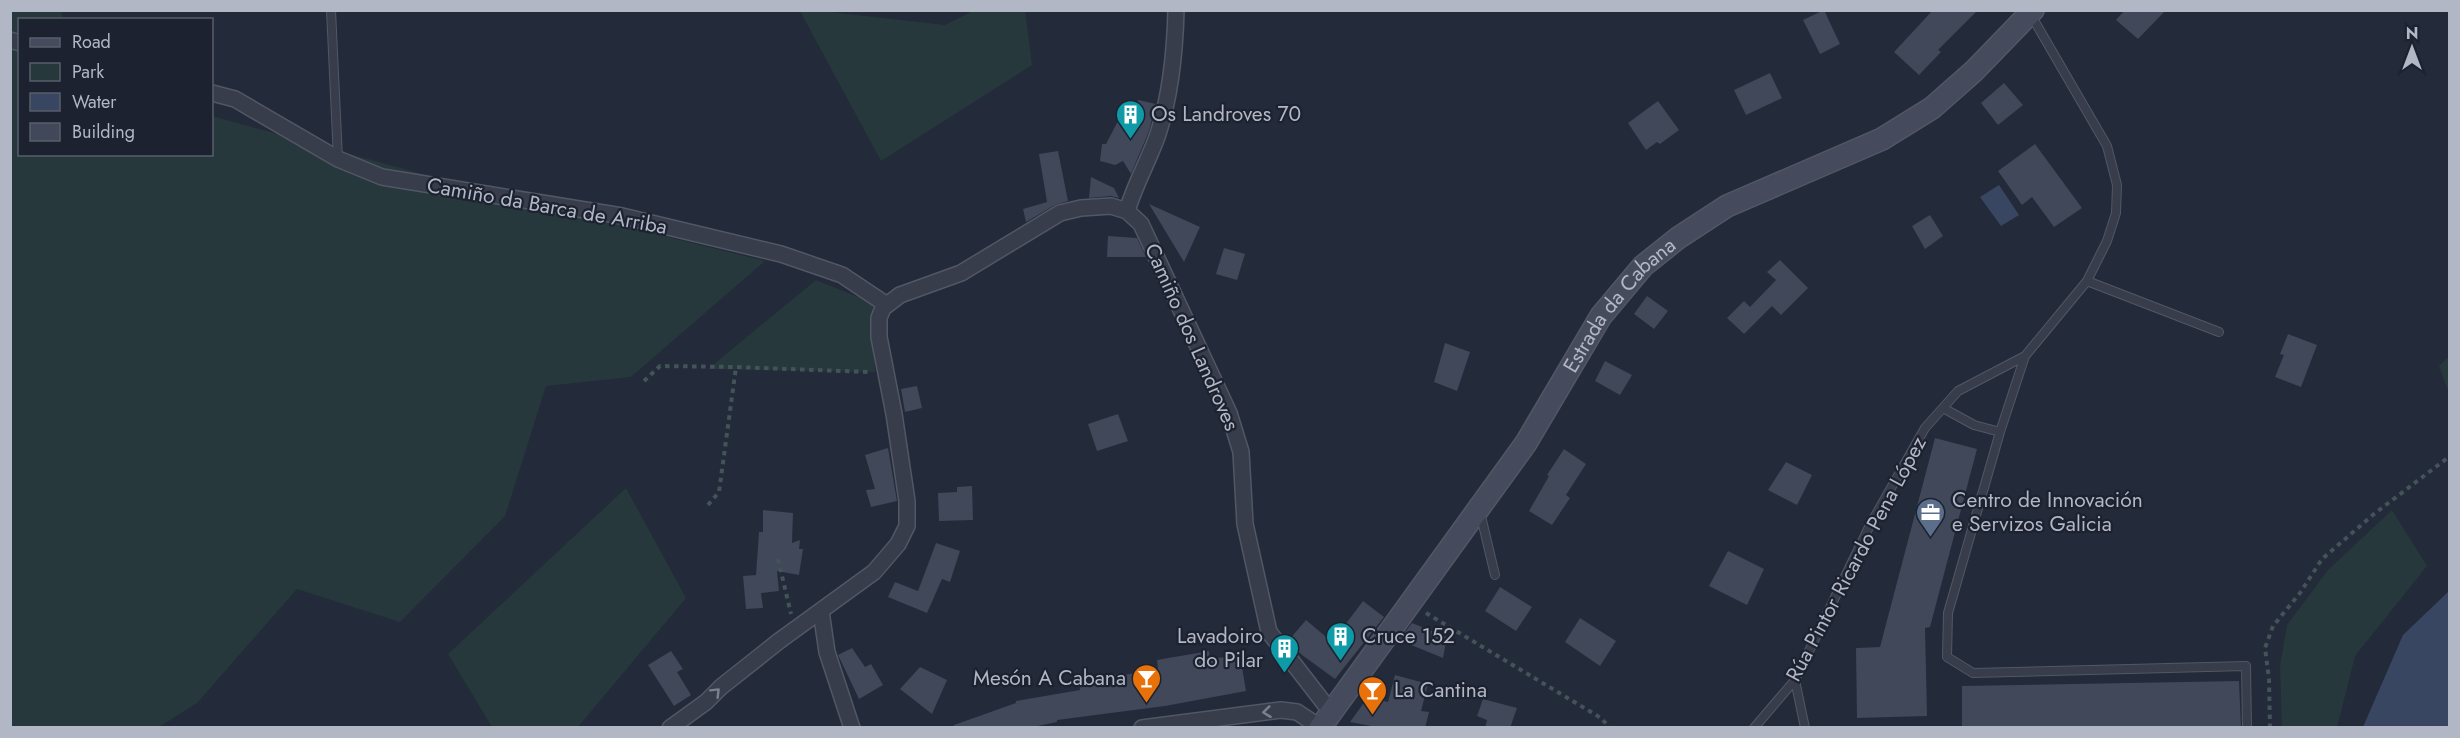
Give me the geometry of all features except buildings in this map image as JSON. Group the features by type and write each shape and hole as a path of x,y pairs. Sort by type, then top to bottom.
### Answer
{"main road":[{"name":"Estrada da Cabana","path":"1323,723 1546,413 1601,315 1643,266 1678,238 1727,206 1882,139 1932,108 1974,71 2032,12"}],"street":[{"path":"670,728 874,572 898,544 907,526 908,501 879,337 879,318 887,305 900,295 961,273 1060,213 1081,207 1111,206 1127,211 1139,175 1158,134 1174,61 1176,10"},
{"name":"Camiño da Barca de Arriba","path":"213,93 235,99 338,159 382,177 622,216 781,254 842,275 887,305"},
{"name":"Camiño dos Landroves","path":"1127,211 1142,224 1228,413 1241,452 1245,524 1269,632 1323,723"},
{"path":"821,611 827,652 852,728"},
{"path":"1142,728 1281,710 1297,712 1323,723"}],"lane":[{"path":"331,10 338,159"},
{"name":"Rúa Pintor Ricardo Pena López","path":"1754,728 1795,680 1870,525 1925,428 1958,391 2025,356 2087,281 2107,241 2116,213 2117,185 2107,146 2032,12"},
{"path":"2087,281 2219,332"},
{"path":"2025,356 2000,432 1948,613 1947,657 1973,673 2246,666 2247,728"},
{"path":"1943,408 1974,425 2000,432"},
{"path":"1479,508 1495,575"},
{"path":"1795,680 1805,728"}],"path":[{"path":"644,381 660,366 886,373"},
{"path":"708,506 719,492 736,367"},
{"path":"2271,728 2265,648 2273,626 2300,593 2322,559 2374,513 2450,456"},
{"path":"778,559 788,606 797,629"},
{"path":"1410,603 1601,718 1610,728"}],"green space":[{"path":"10,11 60,11 64,18 18,18 18,156 213,156 213,116 502,196 765,261 631,377 546,386 505,516 400,622 297,589 197,703 159,727 11,727"},
{"path":"800,11 821,11 945,25 973,11 1025,11 1032,65 881,161"},
{"path":"816,280 873,303 875,372 708,369"},
{"path":"2449,356 2449,393 2439,366"},
{"path":"626,488 686,598 578,727 492,727 448,654"},
{"path":"2392,510 2427,566 2355,656 2337,727 2282,727 2280,666 2287,625 2328,570"}],"water":[{"path":"1999,185 2019,215 2001,226 1980,197"},
{"path":"2449,591 2449,727 2363,727 2403,635"}],"place":[{"name":"Os Landroves 70","path":"1130,140"},
{"name":"Centro de Innovación e Servizos Galicia","path":"1931,538"},
{"name":"Cruce 152","path":"1341,662"},
{"name":"Lavadoiro do Pilar","path":"1284,674"},
{"name":"Mesón A Cabana","path":"1147,704"},
{"name":"La Cantina","path":"1373,716"}]}
